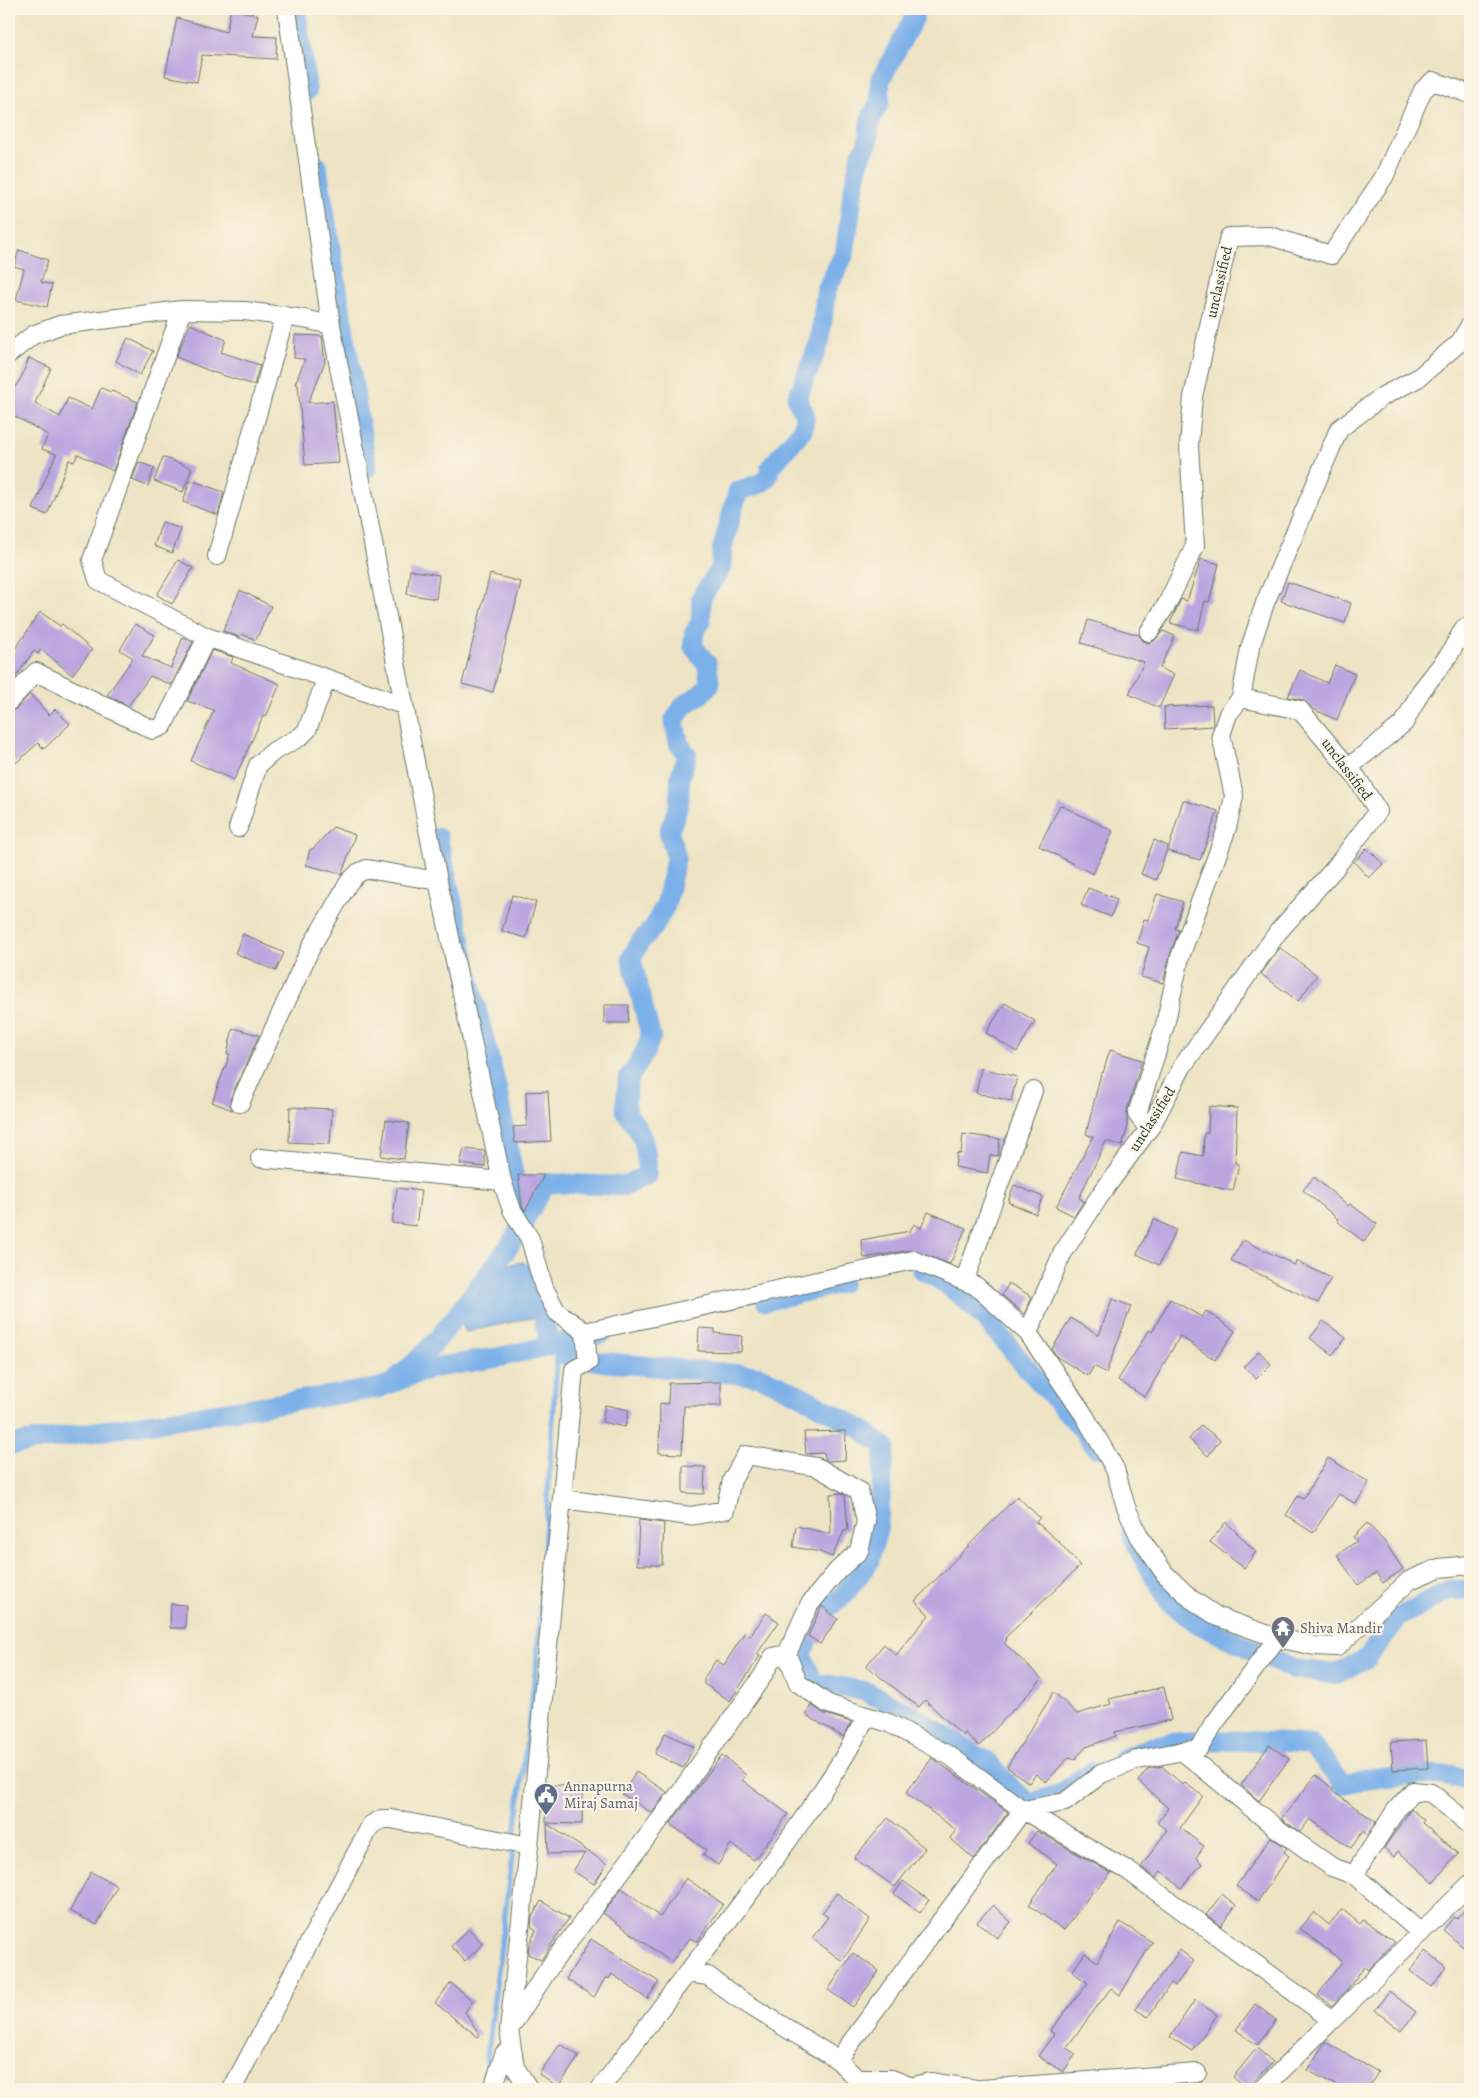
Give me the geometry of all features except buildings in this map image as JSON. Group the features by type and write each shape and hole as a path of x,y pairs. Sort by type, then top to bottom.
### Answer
{"street":[{"path":"287,9 330,325 438,881 502,1181 518,1221 530,1239 544,1288 557,1312 585,1332 913,1260 965,1279 995,1301 1028,1333 1084,1416 1115,1469 1126,1507 1139,1536 1165,1574 1191,1599 1218,1618 1275,1642 1338,1647 1410,1580 1439,1568 1470,1565"},
{"name":"unclassified","path":"1148,632 1167,604 1195,546 1189,444 1193,397 1229,237 1270,236 1331,256 1384,177 1423,90 1432,81 1470,94"},
{"path":"9,354 33,335 60,325 182,310 245,311 285,316 330,325"},
{"path":"182,310 92,560 98,580 208,637 326,680 403,705"},
{"path":"217,556 285,316"},
{"path":"1151,1126 1144,1123 1137,1114 1165,1025 1180,957 1227,828 1234,796 1221,735 1228,714 1240,698 1250,648 1265,603 1339,429 1384,396 1418,378 1460,342 1470,325"},
{"path":"1349,767 1404,723 1421,691 1449,655 1464,628"},
{"path":"9,701 36,672 153,730 158,730 163,726 181,694 208,637"},
{"path":"238,828 258,765 274,750 300,737 307,730 326,680"},
{"name":"unclassified","path":"1028,1333 1062,1254 1101,1194 1151,1126 1182,1067 1278,932 1335,868 1378,811 1349,767 1300,710 1240,698"},
{"path":"240,1103 312,945 350,882 358,873 367,869 438,881"},
{"path":"965,1279 1033,1091"},
{"path":"260,1158 502,1181"},
{"path":"529,2089 515,2067 508,2030 529,1846 574,1370 588,1362 585,1332"},
{"path":"563,1499 690,1516 725,1510 732,1480 746,1455 817,1467 859,1491 866,1521 859,1551 838,1570 809,1605 787,1654 798,1683 828,1704 890,1723 950,1756 1023,1810 1127,1870 1332,2020"},
{"path":"838,2060 1023,1810 1065,1802 1101,1774 1137,1760 1191,1750 1214,1724 1275,1642"},
{"path":"508,2030 553,1962 668,1809 762,1677 773,1657 787,1654"},
{"path":"600,2089 687,1973 750,1894 852,1747 866,1716"},
{"path":"1191,1750 1276,1828 1332,1866 1354,1874 1421,1933"},
{"path":"1354,1874 1396,1810 1413,1791 1431,1793 1470,1825"},
{"path":"232,2089 371,1825 382,1820 391,1820 529,1846"},
{"path":"1263,2089 1470,1884"},
{"path":"687,1973 708,1976 736,1997 838,2060 857,2079 892,2079 912,2088 930,2082 976,2089"},
{"path":"493,2089 504,2054 513,2053"},
{"path":"981,2089 1197,2074"}],"water":[{"path":"524,1262 536,1317 466,1332 460,1321 501,1265"}],"waterway":[{"path":"296,9 307,91"},
{"path":"399,1376 438,1339 510,1245 546,1183 624,1186 647,1175 643,1140 625,1111 628,1079 644,1054 651,1037 631,958 640,942 654,927 666,904 676,857 669,832 679,804 680,777 687,755 679,744 674,721 684,705 701,694 710,684 707,664 693,646 694,634 701,621 701,598 721,568 722,549 738,491 759,484 767,478 770,468 803,429 805,415 797,399 820,341 826,291 845,252 860,157 868,143 870,120 880,101 880,81 914,18 915,9"},
{"path":"317,166 367,468"},
{"path":"438,838 475,1003 496,1084 524,1227"},
{"path":"533,1270 550,1346"},
{"path":"922,1270 955,1291 983,1316 1033,1375 1074,1419 1096,1448"},
{"path":"766,1301 842,1283"},
{"path":"9,1445 379,1388 432,1368 495,1358 602,1334"},
{"path":"483,2089 537,1659 558,1343"},
{"path":"558,1343 567,1356 602,1362 759,1376 800,1395 861,1429 885,1447 878,1527 869,1562 844,1595 814,1619 802,1655 813,1682 865,1691 910,1714 989,1763 1014,1791 1030,1803 1060,1794 1091,1772"},
{"path":"1131,1532 1142,1556 1170,1603 1198,1624 1293,1669 1336,1674 1367,1658 1399,1617 1449,1590 1470,1590"},
{"path":"1122,1759 1158,1745 1214,1740 1274,1742 1311,1745 1343,1784 1390,1777 1425,1775 1442,1775 1470,1780"}],"place":[{"name":"Shiva Mandir","path":"1283,1649"},
{"name":"Annapurna Miraj Samaj","path":"546,1816"}]}
